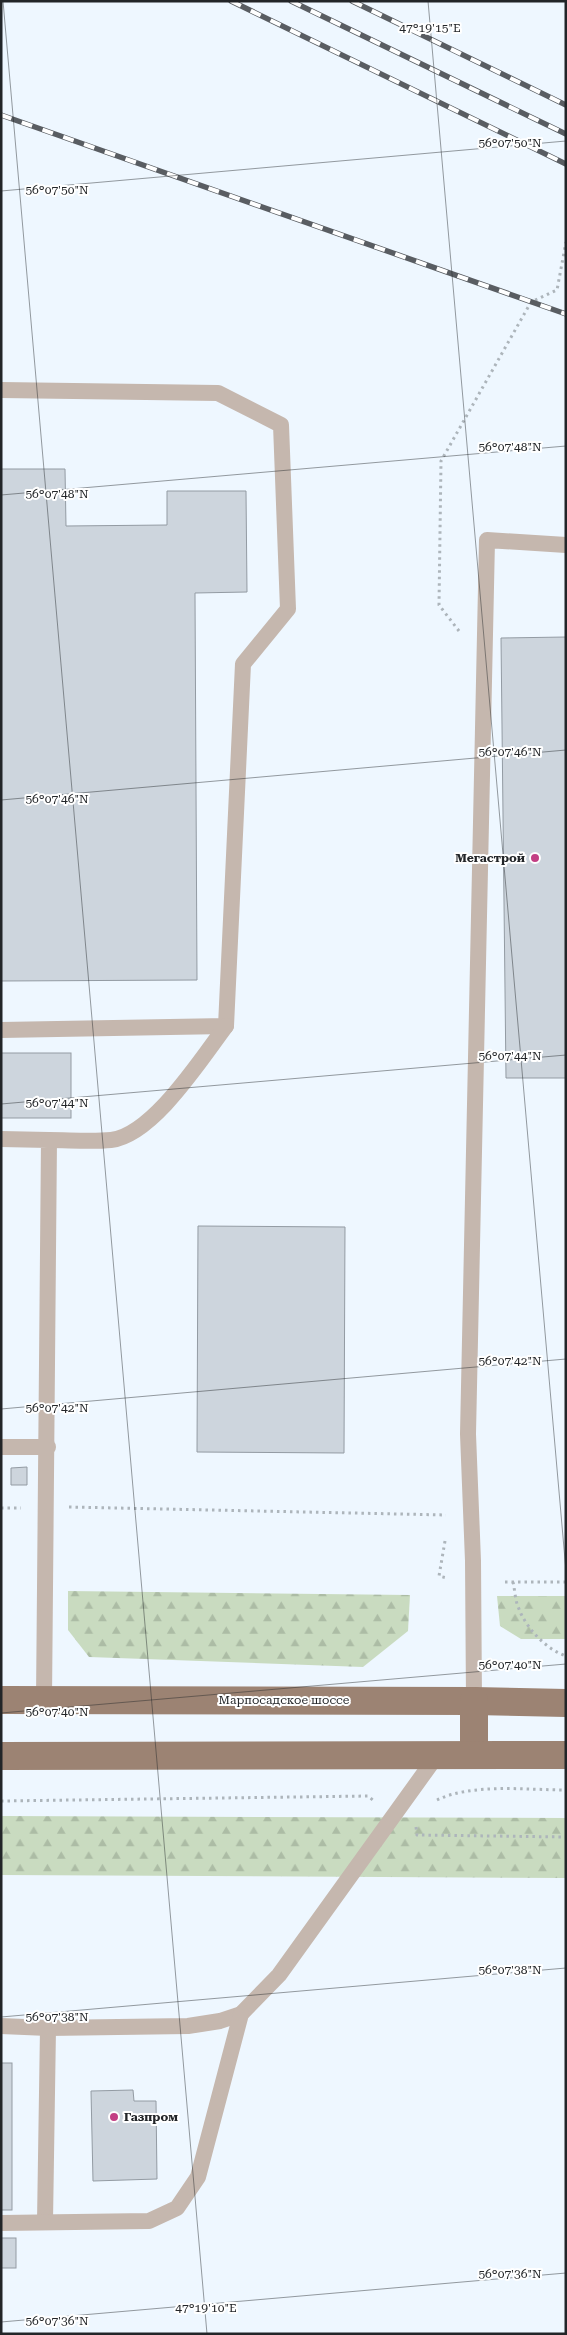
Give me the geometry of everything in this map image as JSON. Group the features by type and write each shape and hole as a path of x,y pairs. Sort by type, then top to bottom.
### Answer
{"main road":[{"name":"Марпосадское шоссе","path":"1,1700 474,1700 566,1703"},
{"path":"474,1700 474,1754"},
{"path":"1,1756 566,1755"}],"lane":[{"path":"1,390 218,393 281,425 288,609 243,664 226,1026 163,1107 136,1131 112,1140 1,1140"},
{"path":"474,1700 473,1562 468,1434 487,540 566,545"},
{"path":"1,1030 226,1026"},
{"path":"44,1700 48,1447 49,1140"},
{"path":"1,1447 48,1447"},
{"path":"1,2026 48,2028 188,2026 220,2022 241,2014 279,1975 438,1754"},
{"path":"1,2223 149,2221 177,2208 198,2178 241,2014"},
{"path":"45,2222 48,2028"}],"path":[{"path":"485,666 439,605 441,462 532,302 557,290 566,242"},
{"path":"65,1507 446,1514 445,1524"},
{"path":"1,1508 30,1508"},
{"path":"445,1532 439,1576 447,1578"},
{"path":"505,1582 566,1582"},
{"path":"513,1582 519,1610 540,1640 553,1652 566,1656"},
{"path":"435,1800 449,1794 472,1791 566,1790"},
{"path":"1,1801 368,1796 376,1802 376,1808"},
{"path":"416,1822 417,1836 566,1837"}],"green space":[{"path":"68,1591 410,1595 408,1631 363,1667 89,1657 68,1630"},
{"path":"497,1596 566,1596 566,1639 521,1639 500,1626"},
{"path":"1,1816 566,1818 566,1878 1,1875"}],"building":[{"path":"1,469 65,469 66,526 167,525 167,491 246,491 247,592 195,593 197,980 1,981"},
{"name":"Мегастрой","path":"566,637 566,1078 506,1078 501,638"},
{"path":"1,1053 71,1053 71,1118 1,1118"},
{"path":"198,1226 345,1227 344,1453 197,1452"},
{"path":"27,1467 27,1485 11,1485 11,1468"},
{"path":"1,2063 12,2063 12,2210 1,2210"},
{"path":"133,2090 134,2101 156,2101 157,2179 93,2181 91,2091"},
{"path":"1,2238 16,2238 16,2268 1,2268"}],"railway":[{"path":"231,1 566,164"},
{"path":"291,1 566,134"},
{"path":"352,1 566,105"},
{"path":"1,115 566,314"}],"place":[{"name":"Мегастрой","path":"535,858"},
{"name":"Газпром","path":"114,2117"}]}
